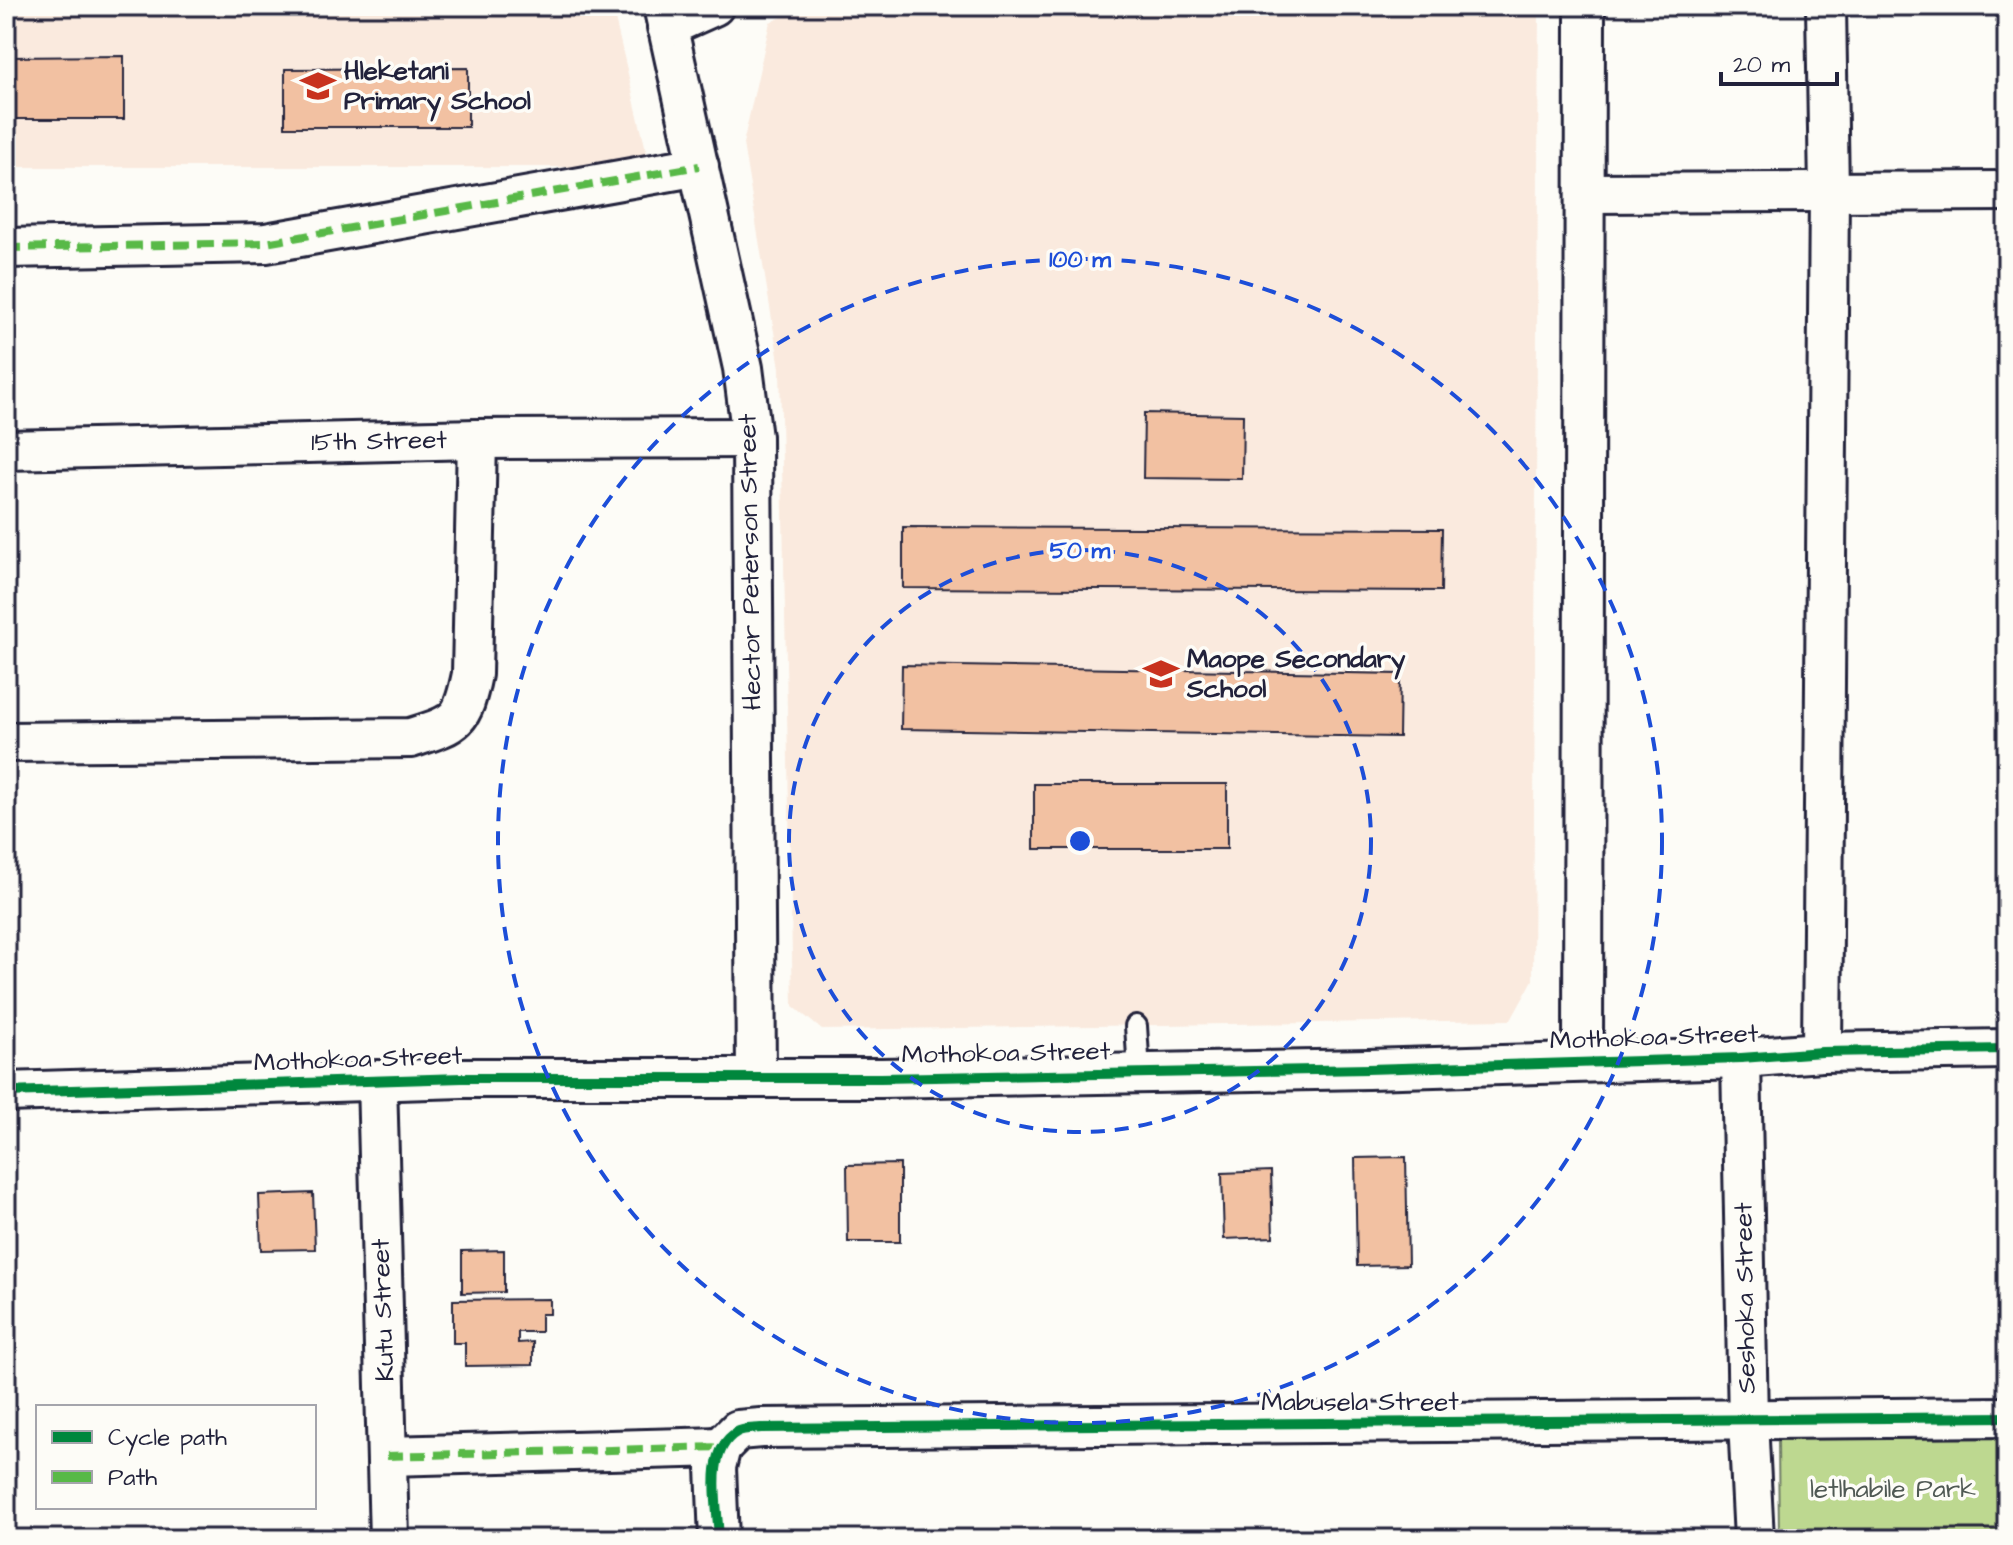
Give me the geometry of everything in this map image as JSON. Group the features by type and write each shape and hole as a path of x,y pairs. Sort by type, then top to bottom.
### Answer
{"street":[{"path":"665,17 714,6"},
{"path":"1583,1061 1585,6"},
{"path":"1822,1052 1829,192 1826,6"},
{"name":"Hector Peterson Street","path":"665,17 743,368 752,438 756,1078"},
{"path":"6,248 266,243 699,166"},
{"path":"1585,193 2007,191"},
{"name":"15th Street","path":"6,450 477,439 752,438"},
{"path":"6,742 411,738 450,725 466,703 472,674 477,439"},
{"name":"Mothokoa Street","path":"6,1092 377,1080 881,1078 1368,1069 1741,1058 1822,1052 2007,1049"},
{"name":"Seshoka Street","path":"1741,1058 1748,1421 1754,1539"},
{"name":"Kutu Street","path":"377,1080 389,1539"},
{"name":"Mabusela Street","path":"721,1447 738,1430 761,1428 2007,1417"},
{"path":"387,1456 721,1447 716,1467 719,1539"}],"lane":[{"path":"1136,1026 1139,1072"}],"shaded area":[{"name":"Hleketani Primary School","path":"6,6 612,6 650,167 6,167"},
{"name":"Maope Secondary School","path":"809,6 1539,6 1533,980 1511,1020 822,1030 793,1006 780,368 743,144 770,22"}],"green space":[{"name":"letlhabile Park","path":"2007,1438 2007,1539 1779,1539 1778,1439"}],"building":[{"path":"124,56 124,119 6,119 6,57"},
{"path":"468,68 468,127 285,127 285,69"},
{"path":"1144,413 1243,415 1242,479 1143,478"},
{"path":"903,527 1442,529 1441,591 903,588"},
{"path":"902,665 1400,674 1399,737 901,729"},
{"path":"1034,784 1227,784 1227,849 1034,849"},
{"path":"1406,1157 1408,1265 1357,1266 1355,1158"},
{"path":"900,1164 900,1242 848,1242 847,1165"},
{"path":"1271,1171 1273,1237 1224,1239 1222,1173"},
{"path":"313,1193 315,1249 261,1250 259,1195"},
{"path":"504,1250 504,1292 462,1293 462,1251"},
{"path":"550,1299 550,1314 541,1314 541,1332 518,1332 518,1343 533,1342 533,1365 465,1366 465,1343 453,1343 453,1300"}],"marked path":[{"path":"6,248 266,243 699,166"},
{"path":"387,1456 721,1447"}],"cycle path":[{"path":"6,1092 462,1078 881,1078 1368,1069 1741,1058 1822,1052 2007,1049"},
{"path":"719,1539 715,1481 720,1452 737,1432 749,1429 2007,1417"}],"place":[{"name":"Hleketani Primary School","path":"318,86"},
{"name":"Maope Secondary School","path":"1161,674"}]}
